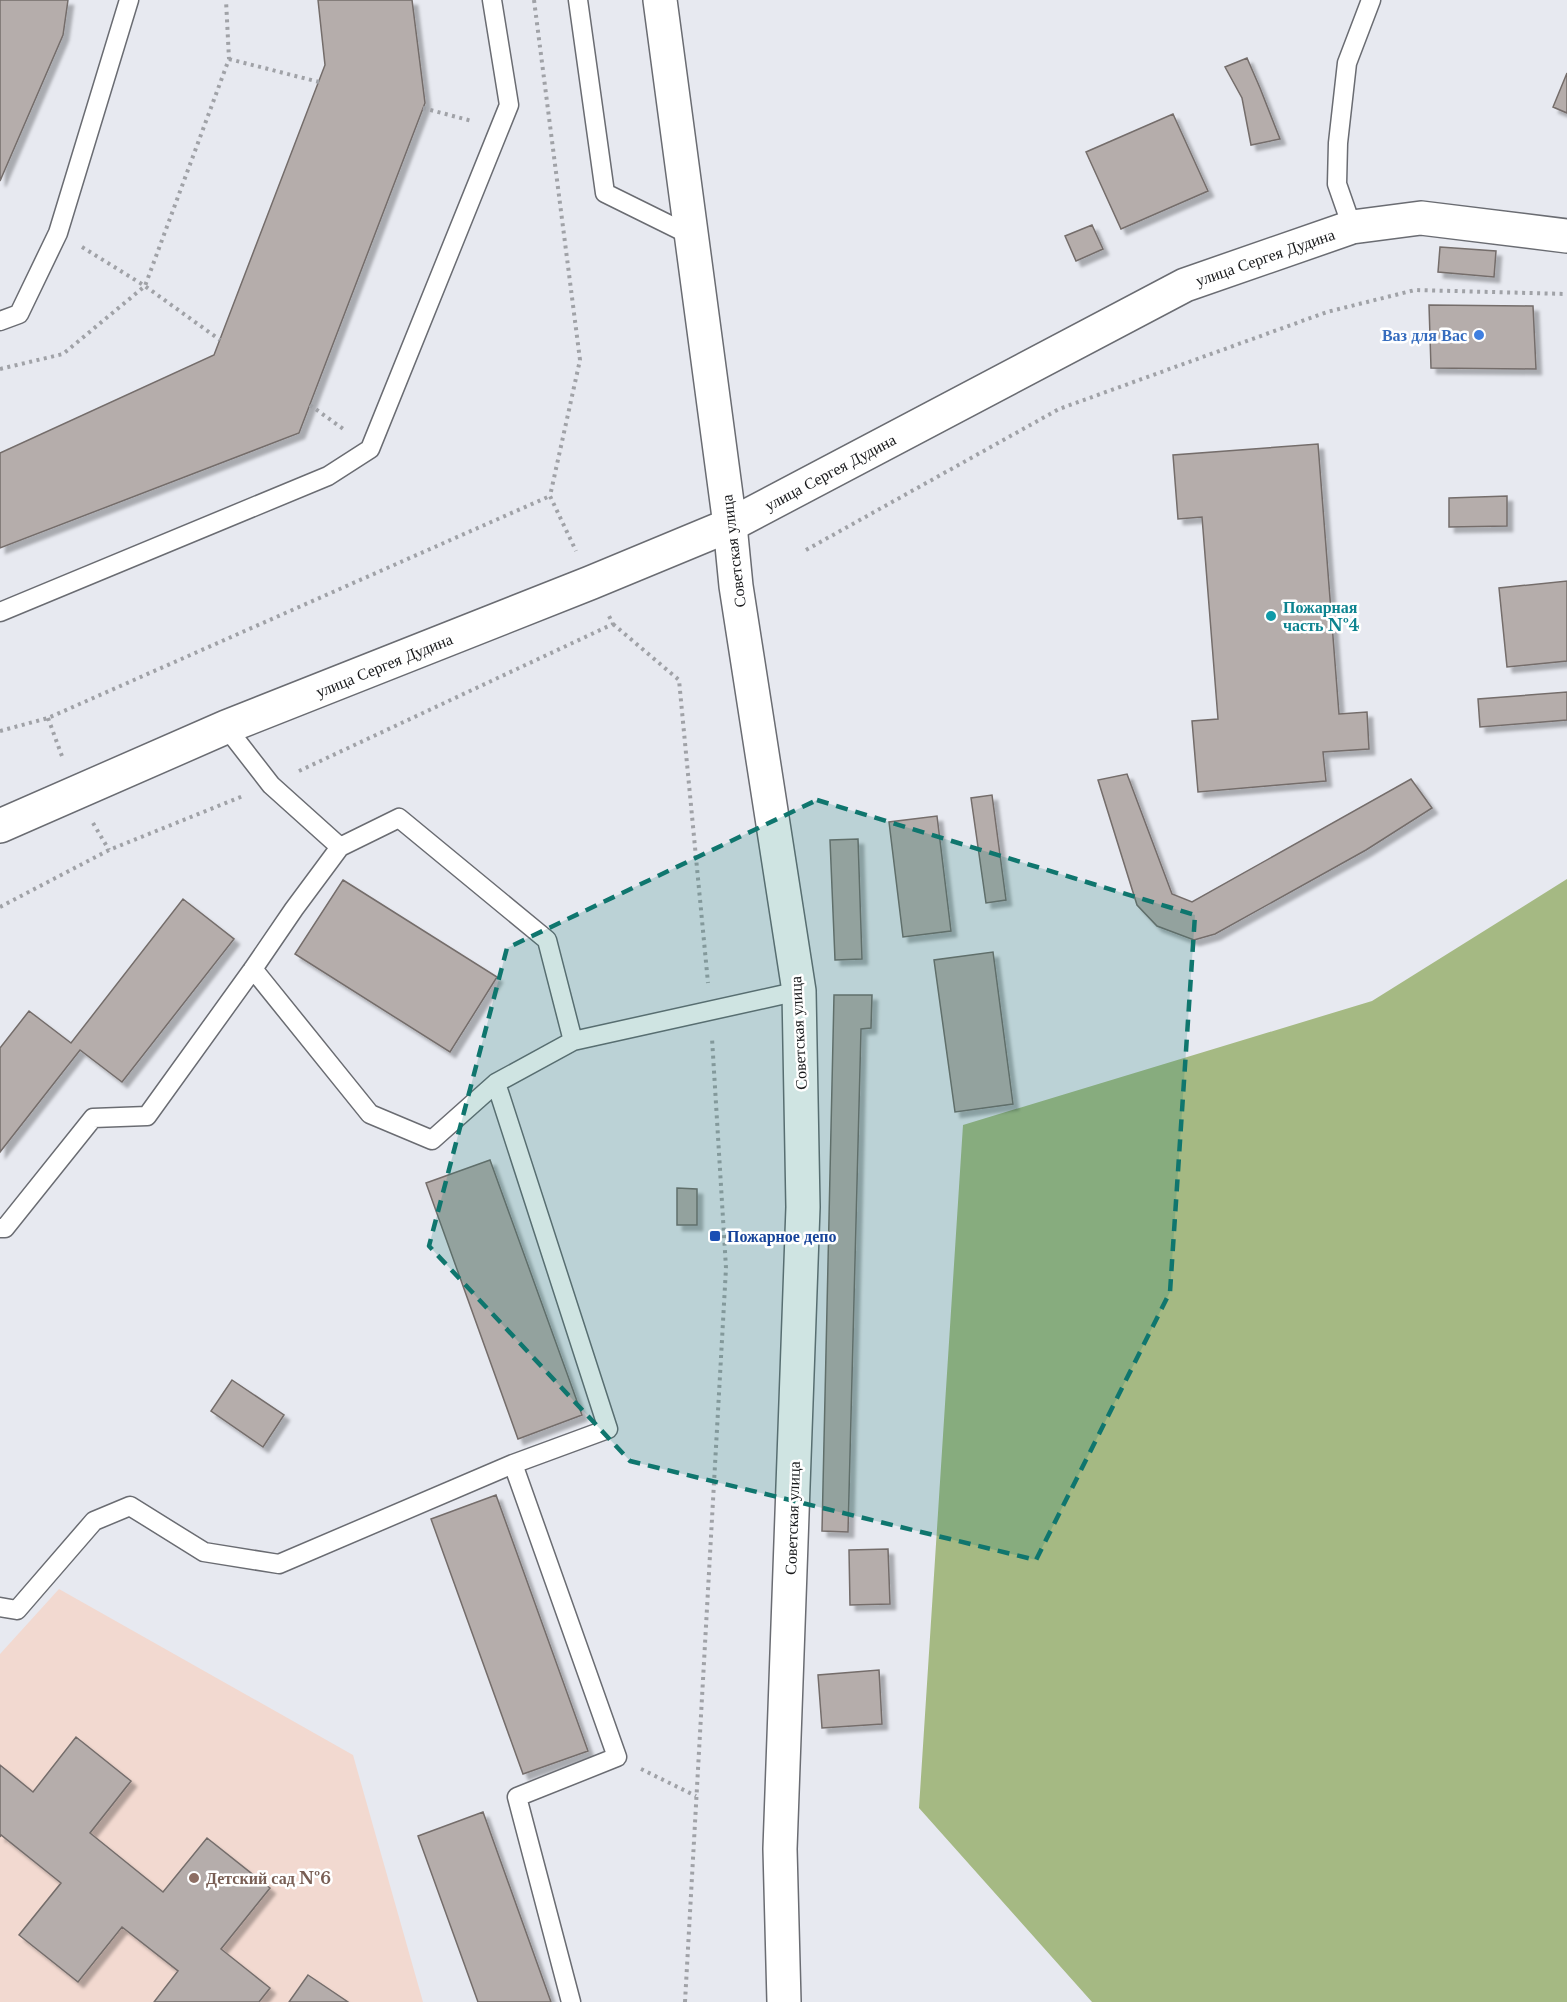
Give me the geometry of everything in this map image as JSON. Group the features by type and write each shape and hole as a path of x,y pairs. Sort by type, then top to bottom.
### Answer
{"street":[{"name":"Советская улица","path":"660,0 730,525 736,586 799,990 803,1207 780,1849 784,2002"},
{"name":"улица Сергея Дудина","path":"0,826 226,727 730,525 1185,285 1352,227 1421,218 1567,236"}],"lane":[{"path":"0,321 19,314 58,233 129,0"},
{"path":"0,612 328,476 370,449 508,105 492,0"},
{"path":"578,0 605,194 692,236"},
{"path":"1352,227 1336,184 1338,143 1347,63 1371,0"},
{"path":"226,727 271,785 340,847"},
{"path":"0,1227 5,1228 93,1118 147,1116 340,847 399,818 547,940 573,1041"},
{"path":"253,969 370,1114 432,1140 496,1083 573,1041 799,990"},
{"path":"0,1607 17,1610 94,1521 130,1506 204,1552 279,1564 513,1464 608,1429 496,1083"},
{"path":"513,1464 617,1757 517,1797 571,2002"}],"path":[{"path":"0,369 63,354 145,286 229,59 226,0"},
{"path":"534,0 580,360 550,496 590,583 614,624 679,680 711,1010 726,1268 685,2002"},
{"path":"229,59 319,82"},
{"path":"423,108 499,128"},
{"path":"58,233 145,286 220,340"},
{"path":"806,550 1059,409 1327,312 1415,290 1567,294"},
{"path":"310,405 370,449"},
{"path":"0,731 48,718 550,496"},
{"path":"0,908 109,850 271,785 614,624"},
{"path":"617,1757 696,1796"}],"highlighted area":[{"path":"817,800 1195,915 1170,1292 1036,1560 630,1461 429,1246 507,948"}],"shaded area":[{"name":"Детский сад №6","path":"59,1589 353,1755 423,2002 0,2002 0,1654"}],"green space":[{"path":"1567,879 1567,2002 1092,2002 919,1808 963,1125 1372,1001"}],"building":[{"path":"0,0 68,0 63,35 0,181"},
{"path":"318,0 412,0 425,103 299,433 0,548 0,453 214,355 325,65"},
{"path":"1247,58 1280,139 1251,145 1242,98 1225,67"},
{"path":"1567,73 1567,113 1553,107"},
{"path":"1173,114 1208,191 1121,229 1086,152"},
{"path":"1092,225 1103,249 1076,261 1065,236"},
{"path":"1440,247 1496,251 1494,277 1438,272"},
{"path":"1429,305 1533,306 1536,369 1431,368"},
{"name":"Пожарная часть №4","path":"1318,444 1339,714 1367,712 1369,749 1323,752 1326,781 1198,792 1192,721 1218,719 1202,517 1178,519 1173,455"},
{"path":"1507,496 1507,526 1449,527 1449,498"},
{"path":"1567,581 1567,661 1507,667 1499,588"},
{"path":"1567,692 1567,720 1480,727 1478,699"},
{"path":"1127,774 1172,894 1192,902 1411,779 1432,808 1366,850 1215,934 1194,940 1157,926 1137,905 1098,780"},
{"path":"992,795 1006,900 986,903 971,798"},
{"path":"937,816 951,931 903,937 889,822"},
{"path":"858,839 862,959 835,960 830,840"},
{"path":"343,880 497,977 450,1052 295,954"},
{"path":"183,899 234,939 122,1082 80,1050 0,1152 0,1048 29,1011 71,1043"},
{"path":"993,952 1013,1104 955,1112 934,960"},
{"path":"834,995 872,995 871,1028 861,1029 848,1532 822,1531"},
{"path":"490,1160 582,1415 518,1439 426,1183"},
{"path":"677,1188 697,1189 697,1225 677,1225"},
{"path":"232,1380 284,1415 263,1447 211,1411"},
{"path":"496,1495 588,1751 523,1774 431,1519"},
{"path":"888,1549 890,1604 850,1605 849,1550"},
{"path":"879,1670 882,1724 822,1728 818,1675"},
{"path":"76,1737 131,1781 90,1833 163,1892 207,1838 270,1888 221,1949 270,1988 259,2002 154,2002 178,1971 122,1927 78,1982 19,1935 61,1883 1,1835 0,1837 0,1765 33,1792"},
{"path":"483,1812 551,2002 478,2002 418,1836"},
{"path":"308,1975 348,2002 289,2002"}],"place":[{"name":"Ваз для Вас","path":"1479,335"},
{"name":"Пожарная часть №4","path":"1271,616"},
{"name":"Пожарное депо","path":"715,1236"},
{"name":"Детский сад №6","path":"194,1878"}]}
